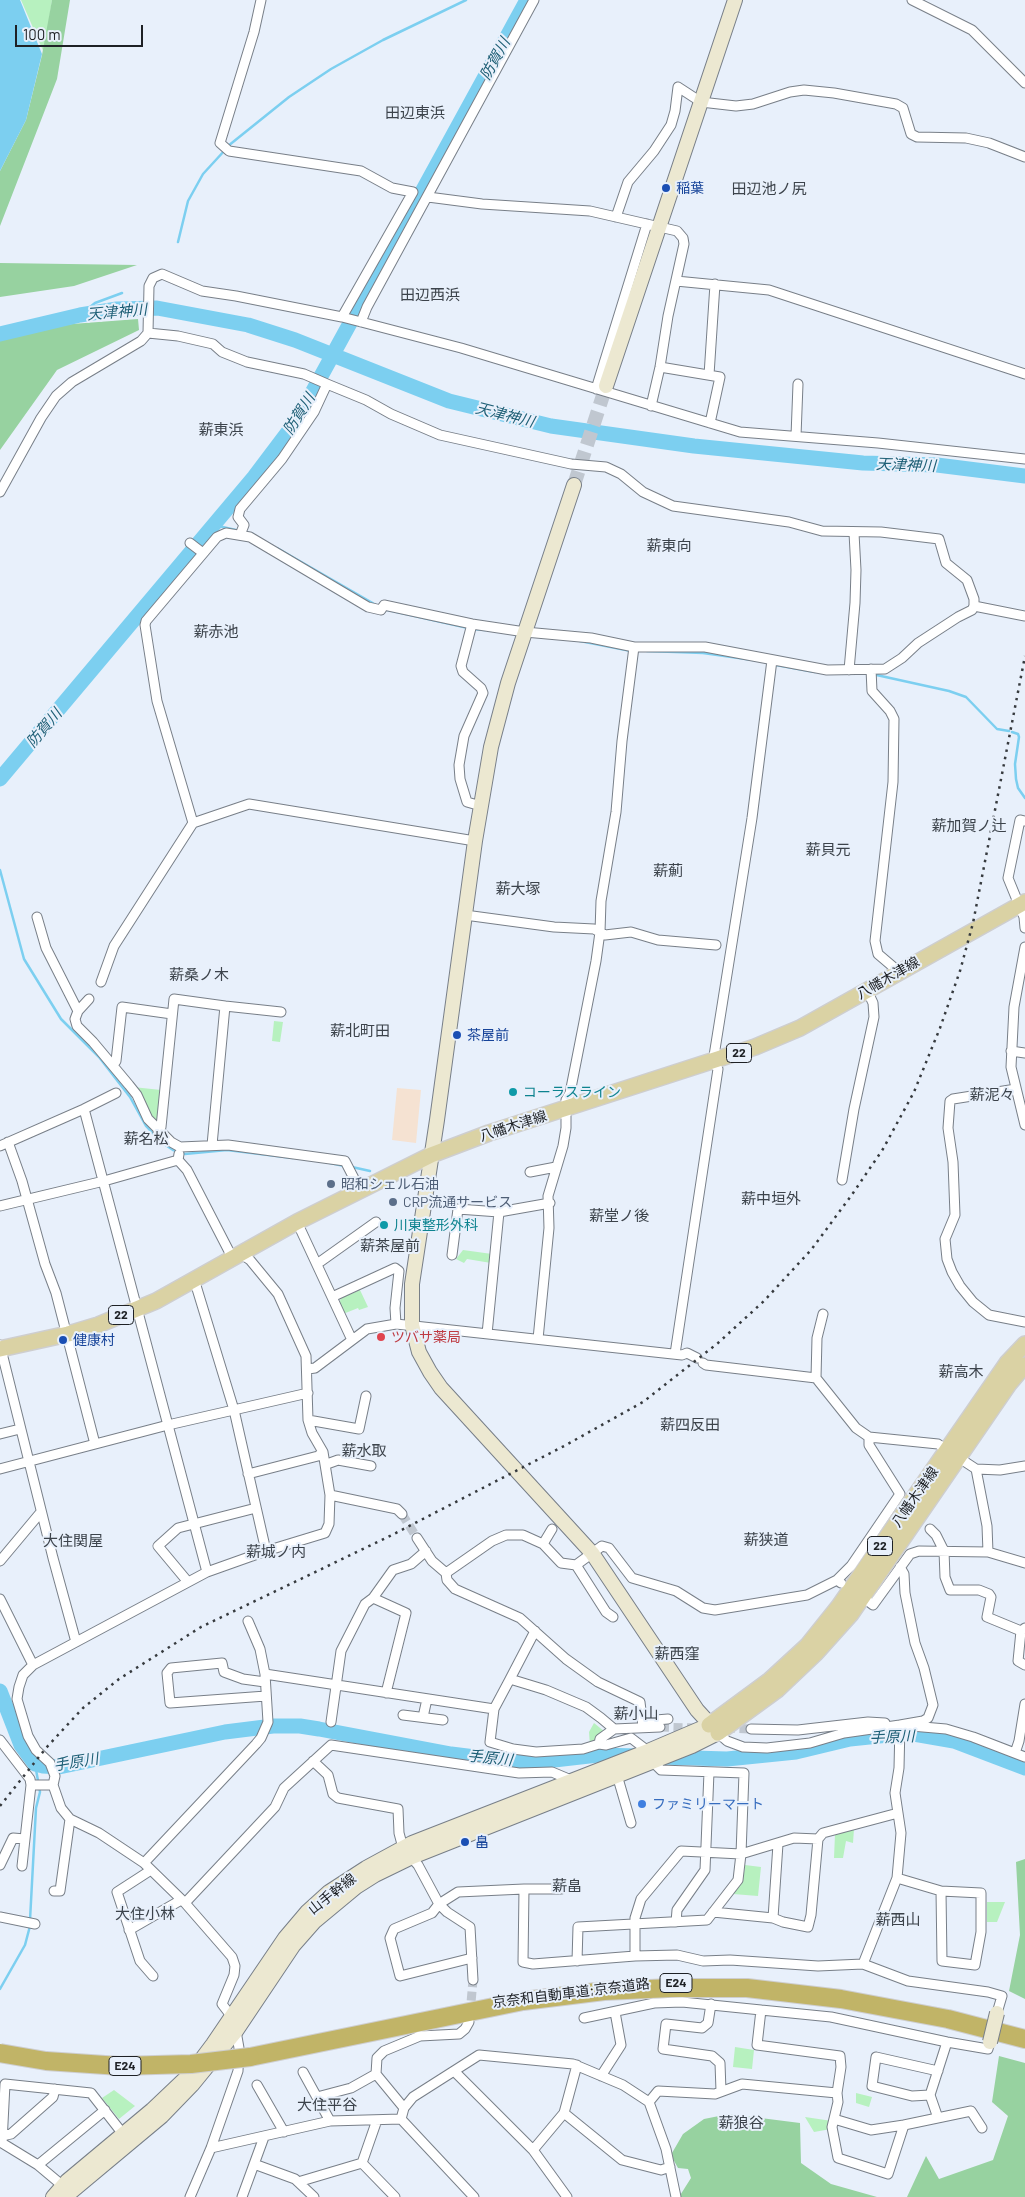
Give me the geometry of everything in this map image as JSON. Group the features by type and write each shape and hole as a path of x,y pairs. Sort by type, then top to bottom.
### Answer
{"highway":[{"name":"京奈和自動車道;京奈道路","path":"0,2053 46,2061 128,2066 192,2064 250,2057 326,2040 385,2023 492,2001 569,1990 671,1983 747,1984 842,1993 949,2014 1025,2037"}],"main road":[{"name":"八幡木津線","path":"0,1347 68,1334 138,1308 194,1280 297,1222 431,1154 713,1062 756,1047 800,1028 898,971 1023,903"},
{"name":"八幡木津線","path":"953,1454 1007,1363 1025,1344"},
{"name":"八幡木津線","path":"713,1729 807,1646 953,1454 1025,1365"}],"street":[{"path":"261,0 220,144 229,151 361,171 392,188 413,192 342,318"},
{"path":"361,322 367,307 534,0"},
{"path":"601,388 653,226 701,102 735,0"},
{"path":"912,0 972,30 1025,83"},
{"path":"616,217 628,182 654,151 671,125 678,87 701,102 736,106 753,104 790,92 804,90 834,93 896,104 903,108 911,134 917,137 966,138 989,142 1025,157"},
{"path":"428,197 482,204 590,211 677,231 683,238 684,244 651,406"},
{"path":"0,492 41,418 56,396 72,382 141,341 148,333 150,282 157,275 162,274 202,291 236,296 361,322 462,348 601,388 651,406 740,432 1025,459"},
{"path":"676,281 769,290 1025,374"},
{"path":"709,376 715,284"},
{"path":"148,333 178,336 213,344 222,352 248,362 304,374 366,400 391,414 440,435 571,464 606,467 621,474 643,492 673,506 779,520 822,531 881,532 939,539 946,563 967,580 974,600 972,610 918,643 892,666 870,672 828,670 772,663 705,647 633,650 591,638 471,627 384,605 381,610 368,607 250,537 226,533 217,537 201,552 146,621 145,625 157,701 193,823"},
{"path":"660,367 720,377 710,423"},
{"path":"240,534 244,525 238,517 240,509 282,459 314,412 327,384"},
{"path":"796,436 798,384"},
{"path":"574,485 525,632 490,747 412,1284 412,1325 419,1352 441,1388 592,1553 713,1729 727,1741 743,1747 767,1748 810,1743 844,1733 898,1726 923,1721 928,1718 932,1704 905,1593 904,1574 900,1567"},
{"path":"849,670 855,602 854,533"},
{"path":"190,543 201,552"},
{"path":"974,606 1025,616"},
{"path":"471,627 461,666 463,672 481,688 482,693 464,736 459,765 460,779 467,802 480,806"},
{"path":"538,1340 549,1228 550,1203 548,1196 566,1128 566,1109 596,961 600,932 601,901 616,812 633,650"},
{"path":"674,1354 718,1069 713,1062 752,818 772,663"},
{"path":"870,672 872,691 890,711 894,719 893,782 875,941 878,954 898,971"},
{"path":"101,982 114,946 193,823 249,804 475,841"},
{"path":"1025,821 1020,820 1008,878 1023,903 1025,928"},
{"path":"465,914 554,927 594,929 605,935 631,932 658,940 716,944"},
{"path":"37,917 46,948 78,1011"},
{"path":"1025,947 1021,987 1014,1006 1011,1050 1011,1067 1025,1125"},
{"path":"842,1180 854,1109 874,1017 873,1003 867,990"},
{"path":"89,999 78,1011 75,1019 76,1026 113,1065 133,1090 148,1119 179,1153 237,1256 250,1260 278,1294 299,1336 308,1369 308,1420 327,1464 330,1494 330,1524 325,1533 207,1572 33,1665 24,1675 18,1687 17,1699 28,1736 36,1750 50,1763 61,1808 70,1819 99,1833 144,1863 183,1902 232,1957 235,1966 234,1975 222,2004 232,2017 236,2031 238,2071 211,2148 190,2197"},
{"path":"158,1132 161,1126 174,999 281,1012"},
{"path":"212,1145 225,1006"},
{"path":"113,1065 116,1061 122,1007 172,1014"},
{"path":"1011,1050 1025,1053"},
{"path":"1016,1089 950,1101 948,1128 953,1162 955,1215 945,1239 952,1272 973,1302 988,1315 1025,1322"},
{"path":"95,1444 68,1334 27,1199 4,1144 84,1110 116,1093"},
{"path":"84,1110 207,1572"},
{"path":"0,1206 104,1181 179,1153 212,1145 253,1148 345,1161 360,1190"},
{"path":"535,1168 556,1167"},
{"path":"452,1255 458,1209 499,1212 550,1203"},
{"path":"487,1334 499,1212"},
{"path":"297,1222 352,1340"},
{"path":"317,1264 376,1222"},
{"path":"332,1297 394,1268 400,1271 396,1293 396,1324"},
{"path":"194,1280 234,1410 266,1551"},
{"path":"823,1314 817,1338 816,1378 850,1421 869,1437 938,1444 976,1469 1000,1470 1025,1466"},
{"path":"308,1369 315,1368 367,1329 396,1324 682,1355 687,1353 692,1354 706,1365 816,1378"},
{"path":"0,1347 76,1642"},
{"path":"0,1468 30,1462 168,1425 308,1393"},
{"path":"308,1420 359,1429 366,1396"},
{"path":"0,1434 20,1429"},
{"path":"446,1573 492,1541 506,1535 524,1535 543,1544 561,1563 576,1565 602,1546 609,1548 632,1578 676,1590 703,1608 715,1610 807,1595 839,1582 900,1494 868,1445 869,1437"},
{"path":"248,1474 318,1456 323,1452"},
{"path":"327,1464 338,1460 371,1466"},
{"path":"976,1469 987,1526 988,1552"},
{"path":"330,1494 397,1509 402,1514"},
{"path":"188,1582 158,1546 178,1528 256,1508"},
{"path":"0,1561 41,1512"},
{"path":"930,1528 944,1551 945,1576 950,1590 979,1590 989,1594 986,1617 1023,1630 1018,1661 1025,1666"},
{"path":"543,1544 552,1529"},
{"path":"417,1538 432,1561 446,1573 447,1580 455,1589 520,1618 566,1659 598,1682 640,1702 643,1727"},
{"path":"332,1722 341,1651 365,1604 374,1598 393,1570 411,1564 426,1551"},
{"path":"869,1602 873,1606 910,1554 919,1551 988,1552 1025,1562"},
{"path":"576,1565 606,1612 613,1617"},
{"path":"374,1598 406,1613 386,1693"},
{"path":"0,1599 33,1665"},
{"path":"144,1863 261,1738 268,1722 265,1678 260,1649 248,1621"},
{"path":"535,1631 494,1708 490,1742 513,1749 536,1752 583,1749 631,1738 647,1759 661,1770 744,1773 741,1854 738,1880 706,1920 578,1927 577,1961"},
{"path":"266,1696 170,1703 167,1673 171,1668 222,1663 224,1672 242,1679 265,1678 336,1685 494,1708"},
{"path":"510,1679 546,1690 586,1707 614,1729"},
{"path":"424,1717 427,1699"},
{"path":"1015,1753 1025,1704"},
{"path":"403,1714 443,1720"},
{"path":"643,1727 656,1720 668,1720"},
{"path":"751,1729 798,1730 881,1722 898,1726 946,1730 973,1737 1025,1757"},
{"path":"863,1964 897,1878 901,1833 895,1793 899,1768 898,1726"},
{"path":"599,1744 600,1739 614,1729 660,1727"},
{"name":"山手幹線","path":"647,1759 664,1745 713,1729"},
{"name":"山手幹線","path":"64,2192 123,2134 152,2110 192,2072 232,2017 285,1938 307,1912 329,1892 366,1868 616,1769 692,1746 713,1729"},
{"path":"0,1740 36,1785"},
{"path":"129,1930 183,1902 276,1807 284,1788 331,1745 519,1774 552,1772 571,1780"},
{"path":"313,1761 328,1775 333,1794 338,1798 398,1809 400,1833 408,1852 418,1865 439,1904 447,1912 470,1927 473,1980"},
{"path":"616,1769 631,1823"},
{"name":"山手幹線","path":"53,2197 64,2192 162,2116 192,2085 236,2031 293,1946 315,1920 356,1887 408,1852 571,1780 616,1769"},
{"path":"676,1922 677,1910 705,1870 709,1772"},
{"path":"36,1785 54,1781"},
{"path":"22,1866 25,1839 36,1785"},
{"path":"712,1912 773,1918 808,1927 811,1915 818,1839 823,1833 898,1813"},
{"path":"54,1891 60,1891 70,1819"},
{"path":"0,1866 13,1838 25,1839"},
{"path":"635,1956 635,1924 641,1899 681,1851 741,1854 794,1838 818,1839"},
{"path":"773,1918 778,1844"},
{"path":"151,1870 117,1892 140,1961 153,1976"},
{"path":"897,1878 942,1891 981,1893 981,1932 975,1966 942,1961 942,1891"},
{"path":"524,1889 523,1962 533,1964 635,1956 677,1955 703,1960 818,1966 863,1964 908,1982 988,1992 1002,1996 988,2049 946,2042 831,2017 711,2004 654,2003 584,2018"},
{"path":"472,1958 400,1976 390,1938 394,1929 432,1913 439,1904 458,1892 561,1889"},
{"path":"0,1917 35,1924"},
{"path":"711,2004 708,2023 702,2028 666,2024 663,2049 712,2056 720,2063 721,2092"},
{"path":"761,2010 757,2045 840,2056 838,2102 832,2127 838,2158 888,2174 904,2125"},
{"path":"601,2076 621,2045 615,2012"},
{"path":"404,2108 376,2074 377,2058 384,2051 420,2036 459,2034 469,2022"},
{"path":"938,2118 930,2095 946,2042"},
{"path":"402,2119 404,2108 413,2097 479,2055 577,2065 623,2085 650,2102 670,2167 676,2197"},
{"path":"930,2095 912,2096 872,2086 876,2057 938,2071"},
{"path":"533,2150 564,2113 577,2065"},
{"path":"303,2072 330,2122"},
{"path":"455,2072 533,2150 567,2197"},
{"path":"317,2097 351,2088 376,2074"},
{"path":"64,2192 38,2166 2,2143 5,2084 91,2093 123,2134"},
{"path":"650,2102 658,2091 715,2094 742,2084 837,2093"},
{"path":"257,2085 284,2132"},
{"path":"2,2136 11,2134 53,2097 55,2089"},
{"path":"38,2166 105,2110"},
{"path":"834,2119 871,2130 971,2111 982,2128"},
{"path":"564,2113 622,2160 661,2170 670,2167"},
{"path":"211,2148 330,2122 402,2119 474,2197"},
{"path":"362,2163 377,2120"},
{"path":"242,2197 264,2137"},
{"path":"298,2182 362,2163"},
{"path":"362,2163 395,2197"},
{"path":"254,2164 298,2182 314,2197"}],"shaded area":[{"path":"397,1088 421,1090 416,1143 392,1140"}],"green space":[{"path":"21,0 52,0 44,53"},
{"path":"52,0 70,0 57,79 0,226 0,171 26,120 42,55"},
{"path":"0,263 137,265 74,286 0,297"},
{"path":"138,319 139,330 57,370 0,450 0,337 72,324"},
{"path":"274,1021 283,1022 280,1042 272,1041"},
{"path":"133,1087 161,1090 159,1127 154,1126"},
{"path":"463,1250 492,1254 491,1263 467,1259 464,1263 456,1259"},
{"path":"360,1290 368,1307 359,1310 358,1308 343,1314 339,1304 341,1298"},
{"path":"594,1723 605,1732 590,1746 589,1732"},
{"path":"854,1829 853,1843 846,1841 843,1858 834,1858 835,1834"},
{"path":"1025,1859 1025,1999 1009,1991 1020,1935 1016,1862"},
{"path":"745,1865 761,1867 758,1896 733,1894 743,1881"},
{"path":"987,1902 1005,1902 997,1922 987,1922"},
{"path":"735,2047 754,2050 752,2069 733,2067"},
{"path":"999,2056 1025,2063 1025,2197 907,2197 926,2156 939,2179 993,2160 1008,2116 992,2102"},
{"path":"114,2090 135,2106 119,2119 102,2098"},
{"path":"856,2093 872,2097 869,2107 856,2103"},
{"path":"729,2114 800,2123 801,2163 831,2184 877,2197 679,2197 691,2178 688,2169 678,2168 673,2159 672,2153 683,2134 704,2119"},
{"path":"805,2117 832,2121 831,2129 814,2132"}],"water":[{"path":"0,0 20,0 42,54 26,120 0,171"}],"waterway":[{"path":"228,146 289,97 331,69 383,40 466,0"},
{"name":"防賀川","path":"0,779 254,477 297,420 527,0"},
{"path":"178,242 188,201 203,174 225,150"},
{"path":"80,315 95,303 122,293"},
{"name":"天津神川","path":"0,334 80,315 117,309 157,308 248,325 295,340 449,401 551,426 694,446 863,463 937,465 1025,476"},
{"path":"214,525 253,534"},
{"path":"277,548 376,605"},
{"path":"388,610 468,628"},
{"path":"473,629 485,630"},
{"path":"580,641 631,651"},
{"path":"647,651 703,653 753,660"},
{"path":"776,665 815,672"},
{"path":"872,674 949,691 966,697 997,729 1009,731"},
{"path":"1012,732 1018,734 1019,737 1015,764 1016,779 1018,788 1025,798"},
{"path":"0,870 24,959 61,1019 99,1057 130,1097 146,1126 161,1142 173,1150 185,1154 227,1150 293,1158"},
{"path":"330,1163 344,1166"},
{"path":"352,1167 370,1171"},
{"name":"手原川","path":"0,1691 21,1745 35,1764 43,1766 59,1767 225,1732 273,1726 300,1726 451,1754 507,1761 554,1760 598,1755 637,1756"},
{"name":"手原川","path":"660,1757 727,1759 796,1752 850,1739 908,1733 954,1741 1025,1768"},
{"path":"30,1920 36,1808 40,1792 35,1764"},
{"path":"0,1989 25,1945 30,1926"}],"tunnel":[{"path":"574,485 606,386"},
{"path":"402,1514 417,1538"},
{"path":"660,1727 696,1728"},
{"path":"726,1728 751,1729"},
{"path":"470,2014 473,1980"}],"railway":[{"path":"0,1806 46,1748 83,1708 119,1679 201,1627 388,1537 566,1445 643,1402 718,1343 764,1301 811,1250 883,1149 914,1092 940,1028 960,971 973,923 1025,656"}],"place":[{"name":"稲葉","path":"666,188"},
{"name":"茶屋前","path":"457,1035"},
{"name":"コーラスライン","path":"513,1092"},
{"name":"昭和シェル石油","path":"331,1184"},
{"name":"CRP流通サービス","path":"393,1202"},
{"name":"川東整形外科","path":"384,1225"},
{"name":"ツバサ薬局","path":"381,1337"},
{"name":"健康村","path":"63,1340"},
{"name":"ファミリーマート","path":"642,1804"},
{"name":"畠","path":"465,1842"}],"district":[{"name":"田辺東浜","path":"415,113"},
{"name":"田辺池ノ尻","path":"769,189"},
{"name":"田辺西浜","path":"430,295"},
{"name":"薪東浜","path":"221,430"},
{"name":"薪東向","path":"669,546"},
{"name":"薪赤池","path":"216,632"},
{"name":"薪加賀ノ辻","path":"969,826"},
{"name":"薪貝元","path":"828,850"},
{"name":"薪薊","path":"668,871"},
{"name":"薪大塚","path":"518,889"},
{"name":"薪桑ノ木","path":"199,975"},
{"name":"薪北町田","path":"360,1031"},
{"name":"薪泥々","path":"992,1095"},
{"name":"薪名松","path":"146,1139"},
{"name":"薪中垣外","path":"771,1199"},
{"name":"薪堂ノ後","path":"619,1216"},
{"name":"薪茶屋前","path":"390,1246"},
{"name":"薪高木","path":"961,1372"},
{"name":"薪四反田","path":"690,1425"},
{"name":"薪水取","path":"364,1451"},
{"name":"薪狭道","path":"766,1540"},
{"name":"大住関屋","path":"73,1541"},
{"name":"薪城ノ内","path":"276,1552"},
{"name":"薪西窪","path":"677,1654"},
{"name":"薪小山","path":"636,1714"},
{"name":"薪畠","path":"567,1886"},
{"name":"大住小林","path":"145,1914"},
{"name":"薪西山","path":"898,1920"},
{"name":"大住平谷","path":"327,2105"},
{"name":"薪狼谷","path":"741,2123"}]}
